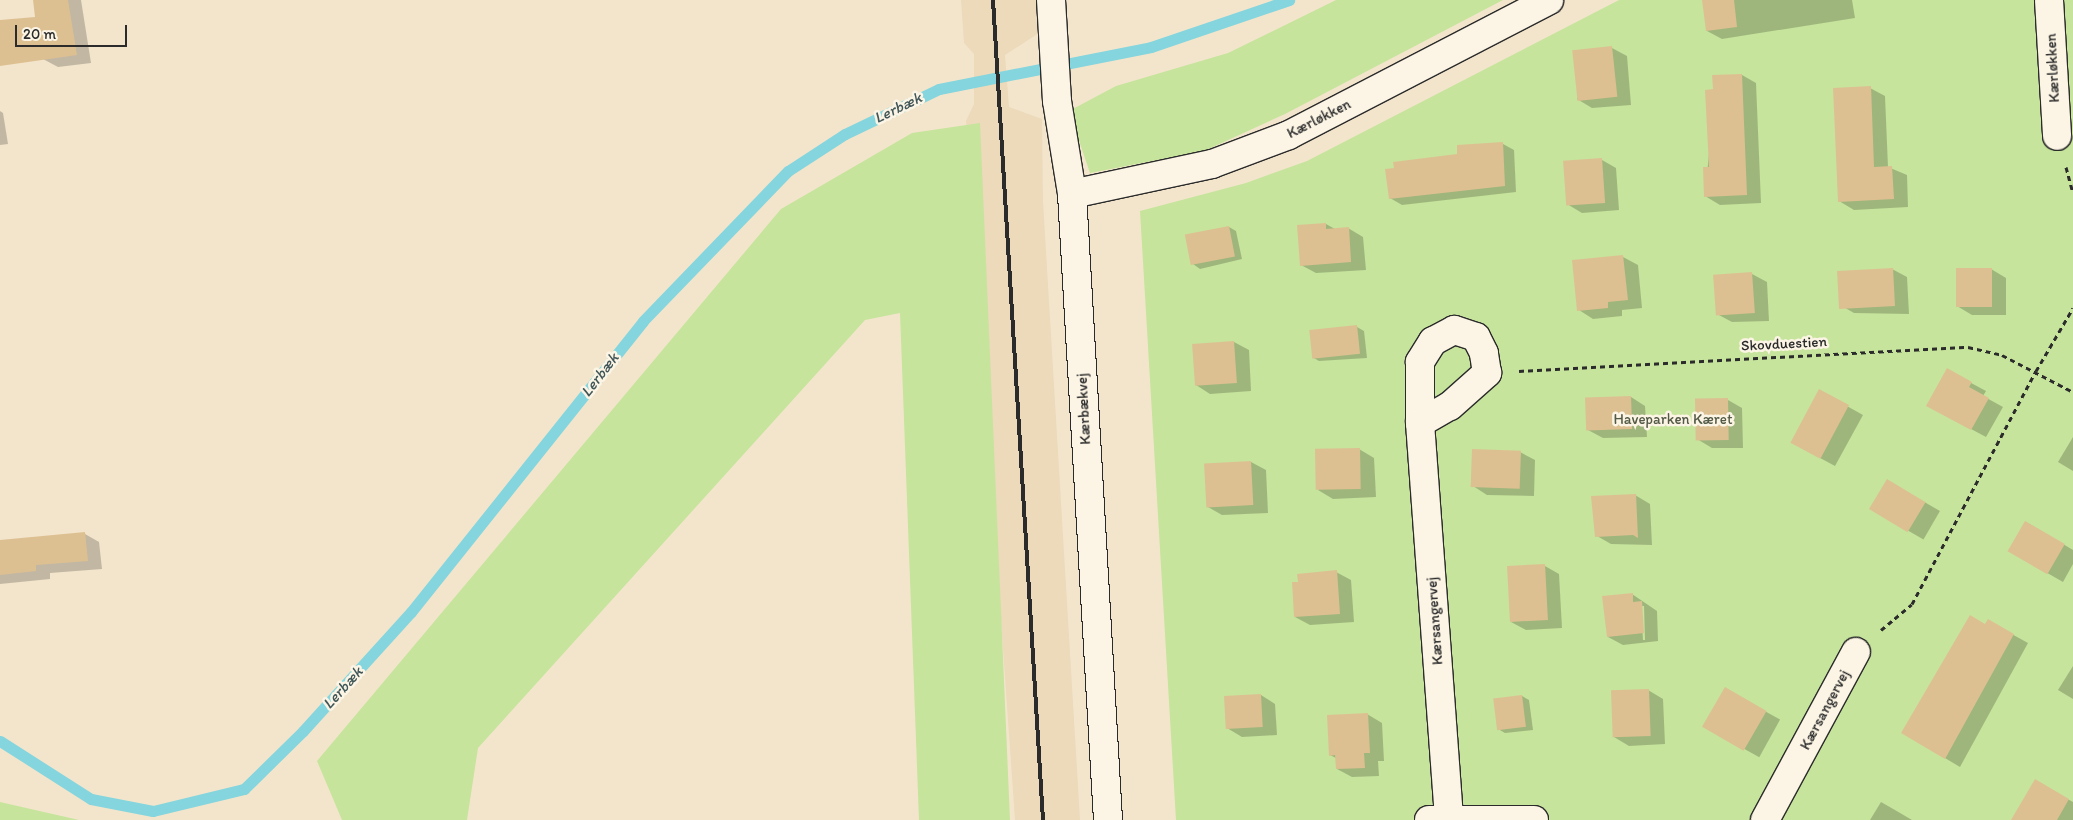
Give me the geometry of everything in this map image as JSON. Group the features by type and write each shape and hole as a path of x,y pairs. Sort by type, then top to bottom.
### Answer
{"street":[{"name":"Kærbækvej","path":"1051,0 1057,101 1072,194 1108,820"},
{"name":"Kærløkken","path":"1072,194 1212,164 1289,135 1549,0"},
{"name":"Kærløkken","path":"2049,0 2057,136"},
{"name":"Kærsangervej","path":"1487,372 1484,353 1476,337 1454,330 1433,341 1420,362 1420,423 1443,820 1534,820"},
{"path":"1420,423 1450,406 1487,372"},
{"name":"Kærsangervej","path":"1765,820 1856,652"}],"path":[{"path":"1856,652 1912,604 2036,371 2073,308"},
{"name":"Skovduestien","path":"1487,372 1928,346 1968,347 2002,355 2036,371 2073,392"}],"shaded area":[{"path":"961,0 1037,0 1039,33 1005,55 1009,107 1042,119 1043,201 1080,820 1015,820 966,121 974,104 974,54 964,43"}],"green space":[{"path":"1336,0 1503,0 1285,114 1204,151 1090,173 1069,111 1116,86 1228,53"},
{"name":"Haveparken Kæret","path":"1619,0 2073,0 2073,820 1176,820 1140,211 1246,183 1307,161"},
{"path":"980,123 1010,820 919,820 900,313 865,320 478,748 467,820 342,820 317,761 781,209 912,133"},
{"path":"0,802 79,820 0,820"}],"building":[{"path":"33,0 68,0 77,55 0,66 0,20 35,17"},
{"path":"1702,0 1734,0 1737,27 1706,31"},
{"path":"1612,46 1617,97 1578,101 1572,50"},
{"path":"1742,74 1747,195 1704,197 1703,167 1709,167 1705,90 1713,89 1712,75"},
{"path":"1871,86 1874,167 1892,166 1894,199 1838,202 1833,88"},
{"path":"1503,142 1505,186 1389,199 1385,169 1394,168 1393,162 1457,154 1457,145"},
{"path":"1602,158 1605,203 1566,206 1563,161"},
{"path":"1326,223 1326,229 1349,227 1351,262 1300,266 1297,225"},
{"path":"1229,226 1235,256 1191,265 1185,235"},
{"path":"1623,255 1628,300 1608,302 1608,308 1577,311 1572,260"},
{"path":"1893,268 1895,306 1839,309 1837,271"},
{"path":"1956,268 1992,268 1992,307 1956,307"},
{"path":"1752,272 1755,313 1716,316 1713,275"},
{"path":"1357,325 1360,354 1312,359 1309,330"},
{"path":"1234,341 1237,383 1195,386 1192,344"},
{"path":"1947,368 1972,382 1969,387 1989,398 1971,430 1926,406"},
{"path":"1819,389 1849,405 1820,459 1790,443"},
{"path":"1631,396 1632,429 1586,431 1585,398"},
{"path":"1728,398 1729,440 1696,441 1695,399"},
{"path":"1360,448 1361,489 1316,490 1315,449"},
{"path":"1472,449 1521,451 1520,489 1471,487"},
{"path":"1251,461 1253,505 1206,507 1204,463"},
{"path":"1887,479 1926,502 1908,532 1869,509"},
{"path":"1636,494 1638,538 1633,535 1595,537 1591,496"},
{"path":"2025,521 2065,544 2047,574 2008,551"},
{"path":"85,532 88,561 36,565 36,571 0,575 0,540"},
{"path":"1545,564 1548,620 1510,622 1507,566"},
{"path":"1337,570 1340,614 1294,617 1292,582 1298,582 1297,574"},
{"path":"1633,593 1633,602 1642,601 1644,633 1607,637 1602,596"},
{"path":"1970,615 1985,624 1988,619 2014,634 1945,759 1901,733"},
{"path":"1725,687 1767,711 1744,751 1702,727"},
{"path":"1649,689 1651,736 1613,737 1611,690"},
{"path":"1261,694 1263,727 1226,729 1224,696"},
{"path":"1522,695 1526,727 1497,730 1493,699"},
{"path":"1368,713 1370,753 1364,753 1365,768 1336,769 1335,755 1329,756 1327,715"},
{"path":"2035,779 2069,799 2057,820 2011,820"}],"waterway":[{"name":"Lerbæk","path":"0,741 91,799 153,811 244,789 303,731 411,612 643,321 788,171 845,134 939,89 1151,47 1289,0"}],"railway":[{"path":"993,0 1043,820"}]}
